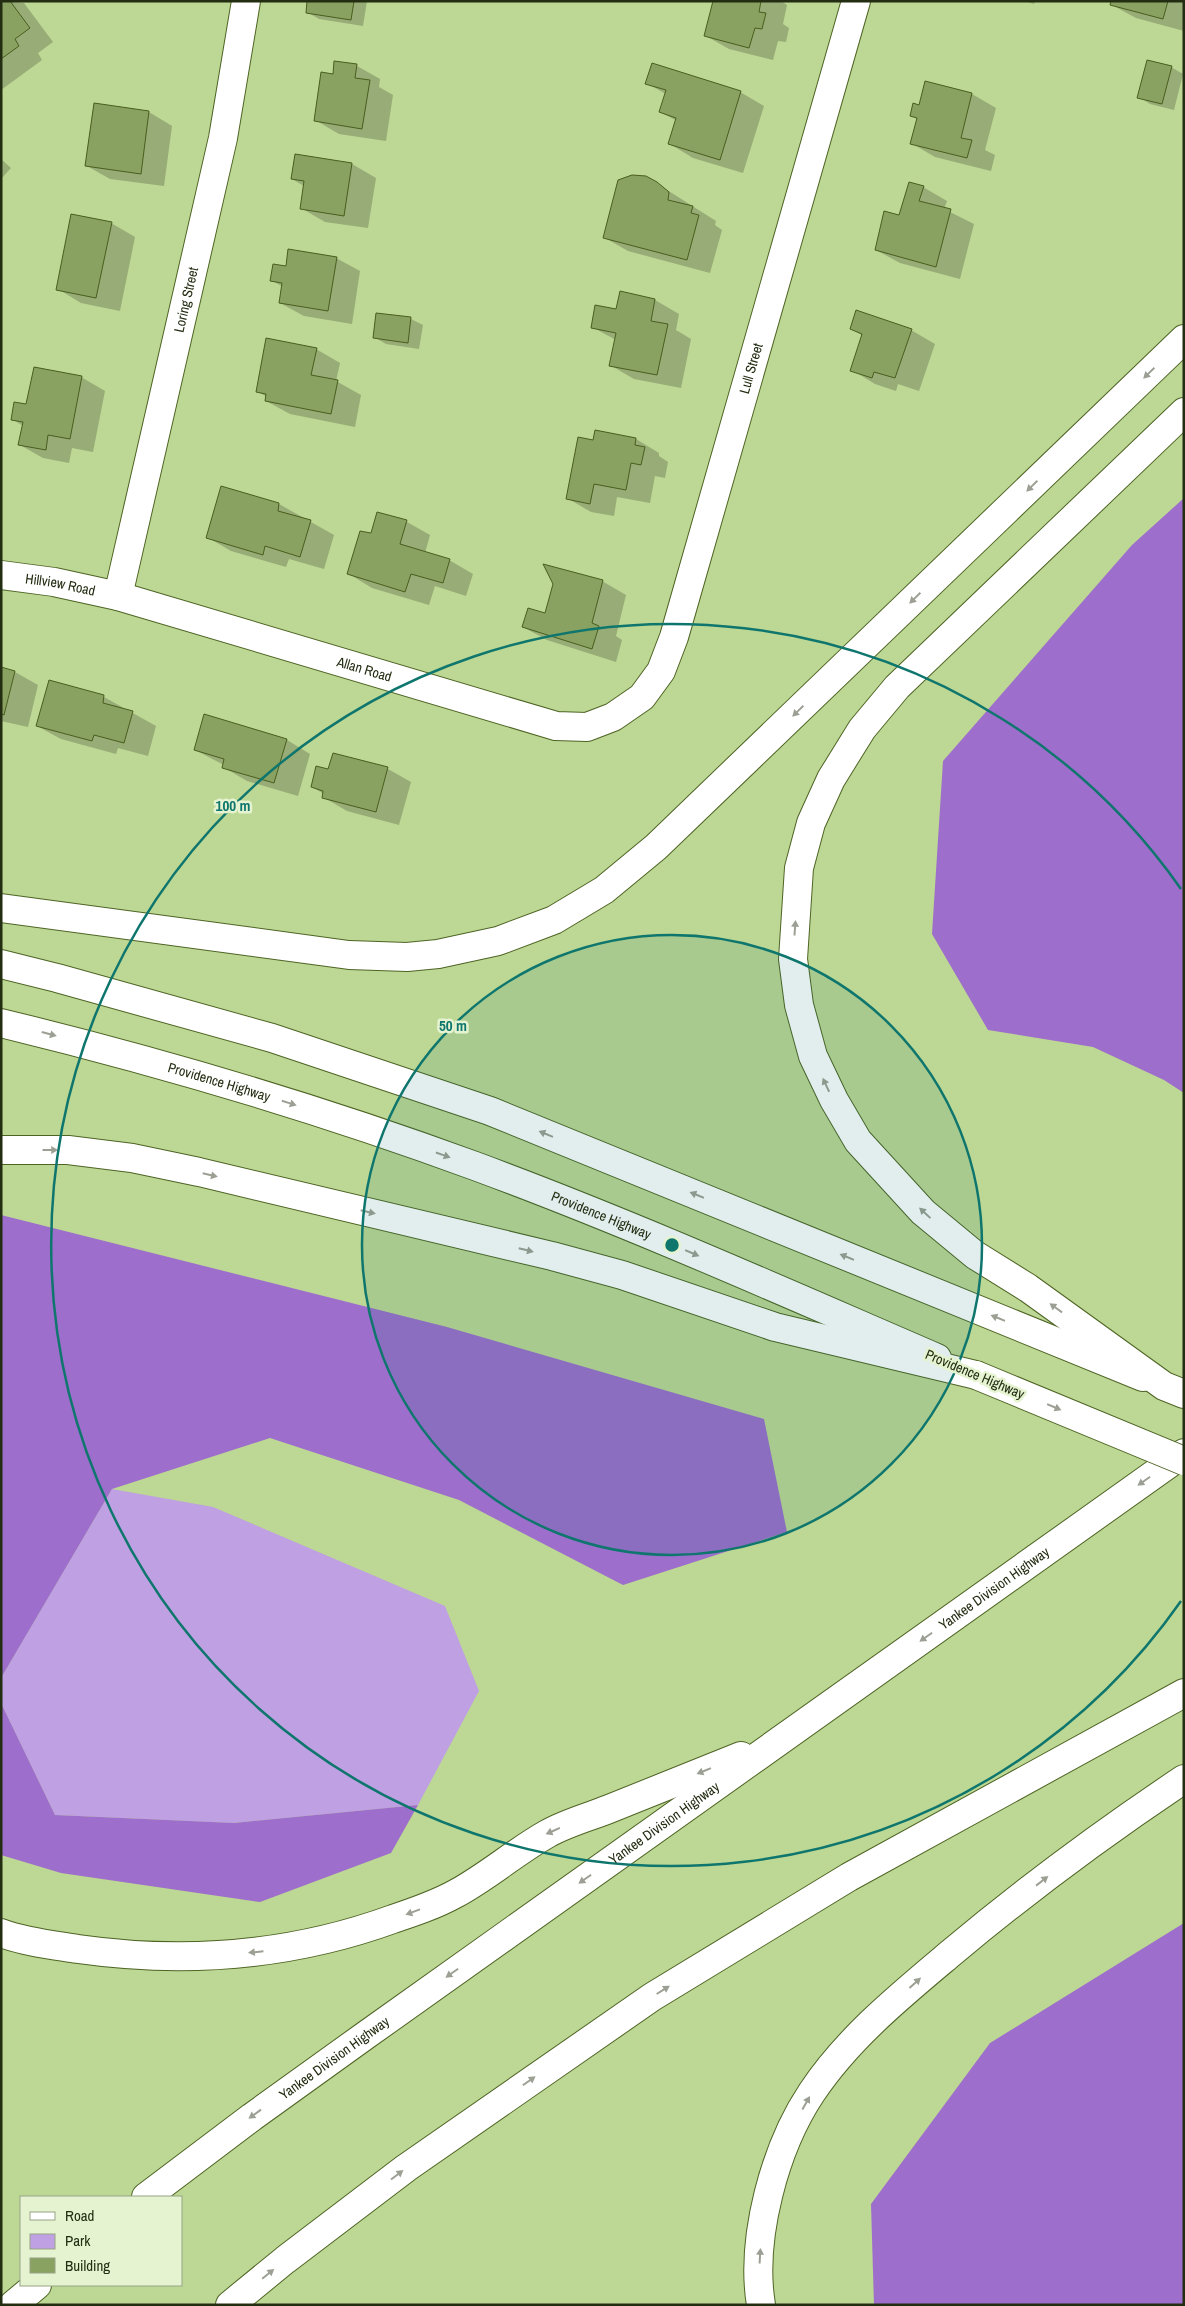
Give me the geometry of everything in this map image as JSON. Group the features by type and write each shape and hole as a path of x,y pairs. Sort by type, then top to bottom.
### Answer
{"main road":[{"name":"Loring Street","path":"118,596 224,138 246,1"},
{"name":"Lull Street","path":"613,717 642,697 661,671 674,637 856,1"},
{"path":"1,908 349,955 407,957 438,954 498,940 554,920 604,890 656,847 1184,339"},
{"path":"1085,1343 1028,1288 994,1268 923,1212 858,1141 834,1100 813,1056 799,1005 793,959 799,868 810,824 830,779 862,729 897,687 1184,412"},
{"name":"Hillview Road","path":"1,575 54,582 118,596"},
{"name":"Allan Road","path":"118,596 556,726 587,727 613,717"},
{"path":"1,964 272,1038 490,1111 1085,1343 1174,1390"},
{"name":"Providence Highway","path":"1,1023 114,1052 261,1094 473,1166 610,1218 976,1375 1184,1461"},
{"path":"1,1150 68,1150 132,1158 199,1172 552,1256 631,1278 775,1327 976,1375"},
{"name":"Yankee Division Highway","path":"147,2196 282,2095 1184,1453"},
{"path":"230,2305 285,2260 406,2168 652,1997 849,1877 1184,1693"},
{"path":"1,1933 59,1946 112,1954 163,1956 216,1956 268,1951 315,1942 373,1926 422,1909 477,1881 548,1833 782,1740"},
{"path":"761,2305 758,2290 761,2232 770,2183 788,2136 812,2092 842,2053 898,1998 970,1937 1120,1821 1184,1779"},
{"path":"13,2305 36,2286"}],"green space":[{"path":"112,1489 213,1507 445,1606 479,1691 418,1805 233,1823 55,1815 1,1703 1,1678"}],"shaded area":[{"path":"1184,498 1184,1093 1164,1080 1093,1047 988,1030 932,934 943,761 1132,545"},
{"path":"1,1215 447,1327 764,1419 787,1532 623,1585 459,1500 270,1438 112,1489 1,1678"},
{"path":"1,1703 55,1815 234,1823 418,1805 391,1853 260,1902 61,1873 1,1855"},
{"path":"1184,1923 1184,2305 874,2305 871,2204 990,2043"}],"building":[{"path":"1,1 10,1 30,28 15,39 19,46 1,59"},
{"path":"307,1 354,1 351,20 306,13"},
{"path":"713,1 761,1 759,12 766,13 762,29 755,28 749,48 704,36"},
{"path":"1111,1 1168,1 1163,19 1110,5"},
{"path":"1147,60 1172,66 1162,104 1137,98"},
{"path":"334,61 357,64 355,78 370,80 362,129 314,121 321,72 333,74"},
{"path":"652,63 741,91 720,160 668,144 676,118 659,112 666,90 645,84"},
{"path":"925,81 972,93 961,138 972,140 967,158 910,144 917,118 910,116 913,103 919,105"},
{"path":"94,103 149,111 141,174 85,166"},
{"path":"295,154 352,163 344,216 300,209 304,181 291,179"},
{"path":"632,175 646,176 657,182 669,192 668,200 693,206 691,213 699,215 687,260 603,238 618,180"},
{"path":"909,182 924,186 919,201 951,209 936,267 875,250 884,211 899,215"},
{"path":"71,214 112,222 96,298 56,290"},
{"path":"288,249 337,257 328,311 279,303 282,283 270,281 273,264 286,266"},
{"path":"620,291 655,299 651,321 668,324 657,375 609,366 616,333 591,328 595,305 616,309"},
{"path":"856,310 912,329 895,378 874,372 872,378 850,371 862,334 850,329"},
{"path":"376,313 411,317 408,343 373,338"},
{"path":"266,338 317,348 311,375 338,380 331,414 265,401 266,394 256,392"},
{"path":"34,367 82,376 70,439 48,435 46,450 18,445 23,422 11,420 14,402 26,404"},
{"path":"595,430 636,438 635,445 645,447 641,465 631,463 626,490 594,484 590,504 566,499 578,437 593,440"},
{"path":"221,486 279,503 278,511 311,520 300,557 265,546 263,555 206,538"},
{"path":"377,512 407,520 400,544 450,559 443,583 411,574 405,592 347,574 360,531 371,533"},
{"path":"543,564 603,580 592,623 599,626 592,649 522,627 528,608 545,613 553,584"},
{"path":"1,667 15,671 4,715 1,714"},
{"path":"49,680 104,695 103,703 133,711 124,743 94,735 92,741 36,726"},
{"path":"204,714 287,739 274,783 222,768 224,759 194,750"},
{"path":"333,753 388,767 376,812 322,798 323,791 311,787 316,766 328,769"}]}
